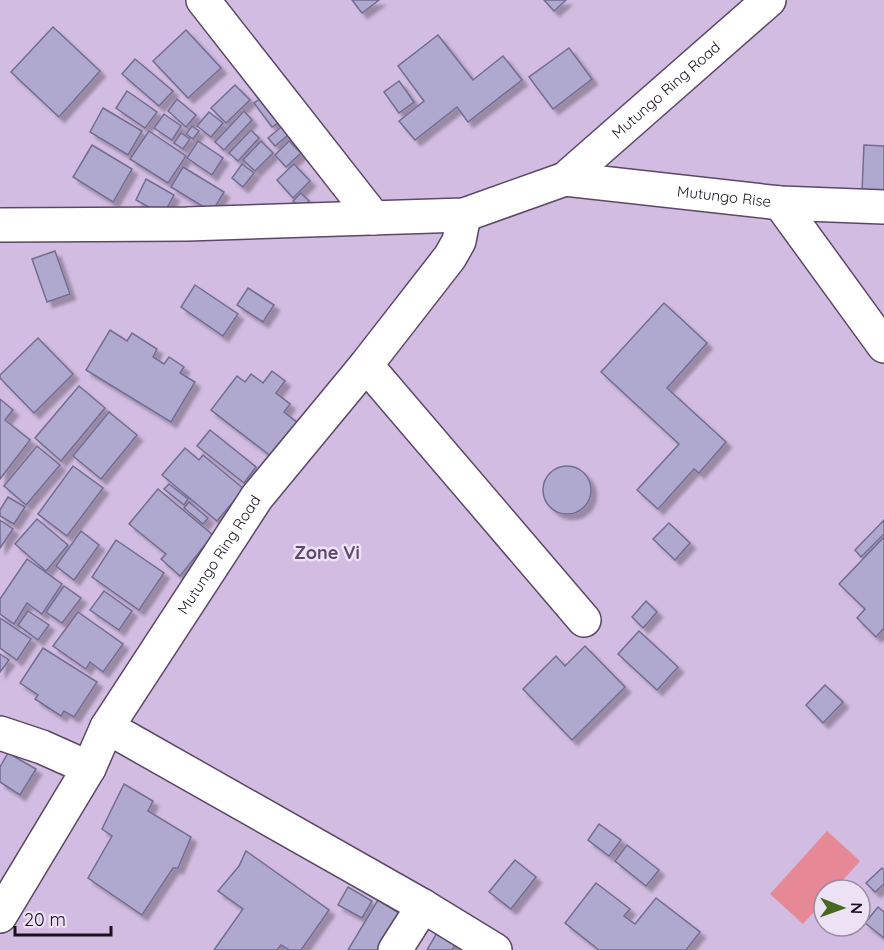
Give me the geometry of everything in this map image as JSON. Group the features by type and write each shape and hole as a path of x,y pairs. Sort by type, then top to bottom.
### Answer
{"street":[{"path":"204,0 375,218"},
{"name":"Mutungo Ring Road","path":"565,179 769,0"},
{"path":"0,225 187,224 464,215 565,179"},
{"name":"Mutungo Rise","path":"565,179 780,203 884,207"},
{"path":"780,203 884,346"},
{"name":"Mutungo Ring Road","path":"0,916 89,768 107,727 257,497 450,257 459,241 464,215"},
{"path":"366,364 584,620"},
{"path":"107,727 423,906 495,950"},
{"path":"0,733 42,747 89,768"},
{"path":"395,950 423,906"}],"shaded area":[{"path":"827,831 860,861 845,878 812,878 812,914 803,924 770,894"}],"building":[{"path":"352,0 379,0 362,13"},
{"path":"544,0 566,0 554,11"},
{"path":"53,27 100,71 59,117 11,72"},
{"path":"186,30 221,68 188,98 153,61"},
{"path":"438,35 473,80 503,56 522,80 468,122 457,107 415,140 399,121 424,101 398,66"},
{"path":"569,48 592,79 553,109 529,77"},
{"path":"135,59 173,91 159,106 122,74"},
{"path":"399,81 414,102 399,113 384,92"},
{"path":"235,85 250,100 226,123 211,108"},
{"path":"127,91 157,112 145,128 116,108"},
{"path":"267,94 284,119 272,127 254,103"},
{"path":"177,99 196,115 186,127 168,111"},
{"path":"103,108 142,131 128,155 90,132"},
{"path":"244,111 252,120 224,150 215,142"},
{"path":"209,112 223,123 211,137 197,126"},
{"path":"164,114 181,126 172,140 154,128"},
{"path":"287,122 294,130 275,146 268,138"},
{"path":"192,126 199,131 193,139 186,134"},
{"path":"251,130 259,138 238,161 229,153"},
{"path":"149,131 186,156 168,183 130,159"},
{"path":"181,133 190,139 183,149 174,143"},
{"path":"198,141 223,158 212,175 187,158"},
{"path":"261,141 273,153 255,171 243,160"},
{"path":"289,141 301,153 286,167 275,155"},
{"path":"92,145 132,169 113,202 73,177"},
{"path":"864,145 884,146 884,193 862,192"},
{"path":"242,164 254,173 243,187 232,178"},
{"path":"294,164 310,181 293,198 277,180"},
{"path":"183,167 224,192 212,212 171,187"},
{"path":"146,179 174,195 163,215 136,200"},
{"path":"301,193 309,201 301,209 293,201"},
{"path":"55,251 70,294 47,302 32,259"},
{"path":"195,285 238,314 223,336 181,307"},
{"path":"248,288 274,305 263,322 237,305"},
{"path":"664,303 707,343 667,388 726,442 699,473 694,469 658,509 637,490 679,444 601,372"},
{"path":"110,330 127,341 132,333 157,349 153,357 164,364 169,357 184,367 180,373 195,382 171,422 86,370"},
{"path":"38,338 73,374 34,413 0,378 0,375"},
{"path":"272,371 285,381 276,393 290,404 284,412 298,423 272,457 211,410 237,376 245,382 251,374 263,383"},
{"path":"79,386 105,408 61,461 35,438"},
{"path":"0,399 13,410 5,420 30,440 0,479"},
{"path":"109,412 137,435 101,479 73,456"},
{"path":"210,430 256,467 244,483 197,446"},
{"path":"37,446 60,465 26,505 4,486"},
{"path":"185,448 199,460 203,455 244,489 217,521 162,475"},
{"path":"73,466 103,488 67,536 38,514"},
{"path":"562,466 572,466 584,473 591,485 591,495 584,507 572,514 562,514 547,503 543,495 543,485 554,470"},
{"path":"169,484 188,499 184,505 164,489"},
{"path":"158,489 213,535 180,576 161,559 166,554 129,524"},
{"path":"8,497 25,507 14,524 0,516 0,510"},
{"path":"189,502 208,518 203,524 184,508"},
{"path":"37,519 68,545 46,571 15,544"},
{"path":"0,520 13,529 0,548"},
{"path":"884,520 884,534 861,557 855,550"},
{"path":"669,523 690,543 675,560 653,539"},
{"path":"81,531 99,545 74,580 56,566"},
{"path":"884,537 884,628 876,637 857,618 865,609 839,584"},
{"path":"116,540 164,573 139,610 92,577"},
{"path":"27,559 62,584 42,614 27,603 14,624 0,614 0,599"},
{"path":"64,586 81,598 62,623 46,612"},
{"path":"104,591 132,611 119,630 90,610"},
{"path":"646,601 657,612 643,628 632,617"},
{"path":"28,611 49,625 38,640 18,625"},
{"path":"78,612 123,644 103,672 90,662 86,669 53,646"},
{"path":"0,618 31,639 17,660 0,648"},
{"path":"639,631 678,667 657,690 618,654"},
{"path":"585,646 625,687 572,740 523,689 556,656 565,666"},
{"path":"43,648 97,682 74,717 64,711 61,716 35,699 38,695 20,683"},
{"path":"0,654 9,660 0,672"},
{"path":"825,685 843,702 823,723 806,705"},
{"path":"8,753 36,769 20,795 0,782 0,767"},
{"path":"124,784 153,801 148,811 191,837 178,868 173,868 142,915 88,878 112,836 102,829"},
{"path":"599,824 621,840 609,856 588,840"},
{"path":"627,845 659,870 646,886 615,861"},
{"path":"246,851 329,910 301,950 289,950 281,945 277,950 214,950 243,909 218,891 239,866"},
{"path":"515,860 536,877 511,909 489,892"},
{"path":"882,868 884,870 884,884 875,892 872,889 871,878"},
{"path":"596,883 630,909 624,916 635,924 656,898 700,932 686,950 599,950 565,923"},
{"path":"348,887 372,901 362,918 338,905"},
{"path":"378,900 407,918 388,950 348,950"},
{"path":"878,907 884,912 884,938 872,929 872,914"},
{"path":"438,931 457,942 452,950 427,950"}],"district":[{"name":"Zone Vi","path":"327,553"}]}
